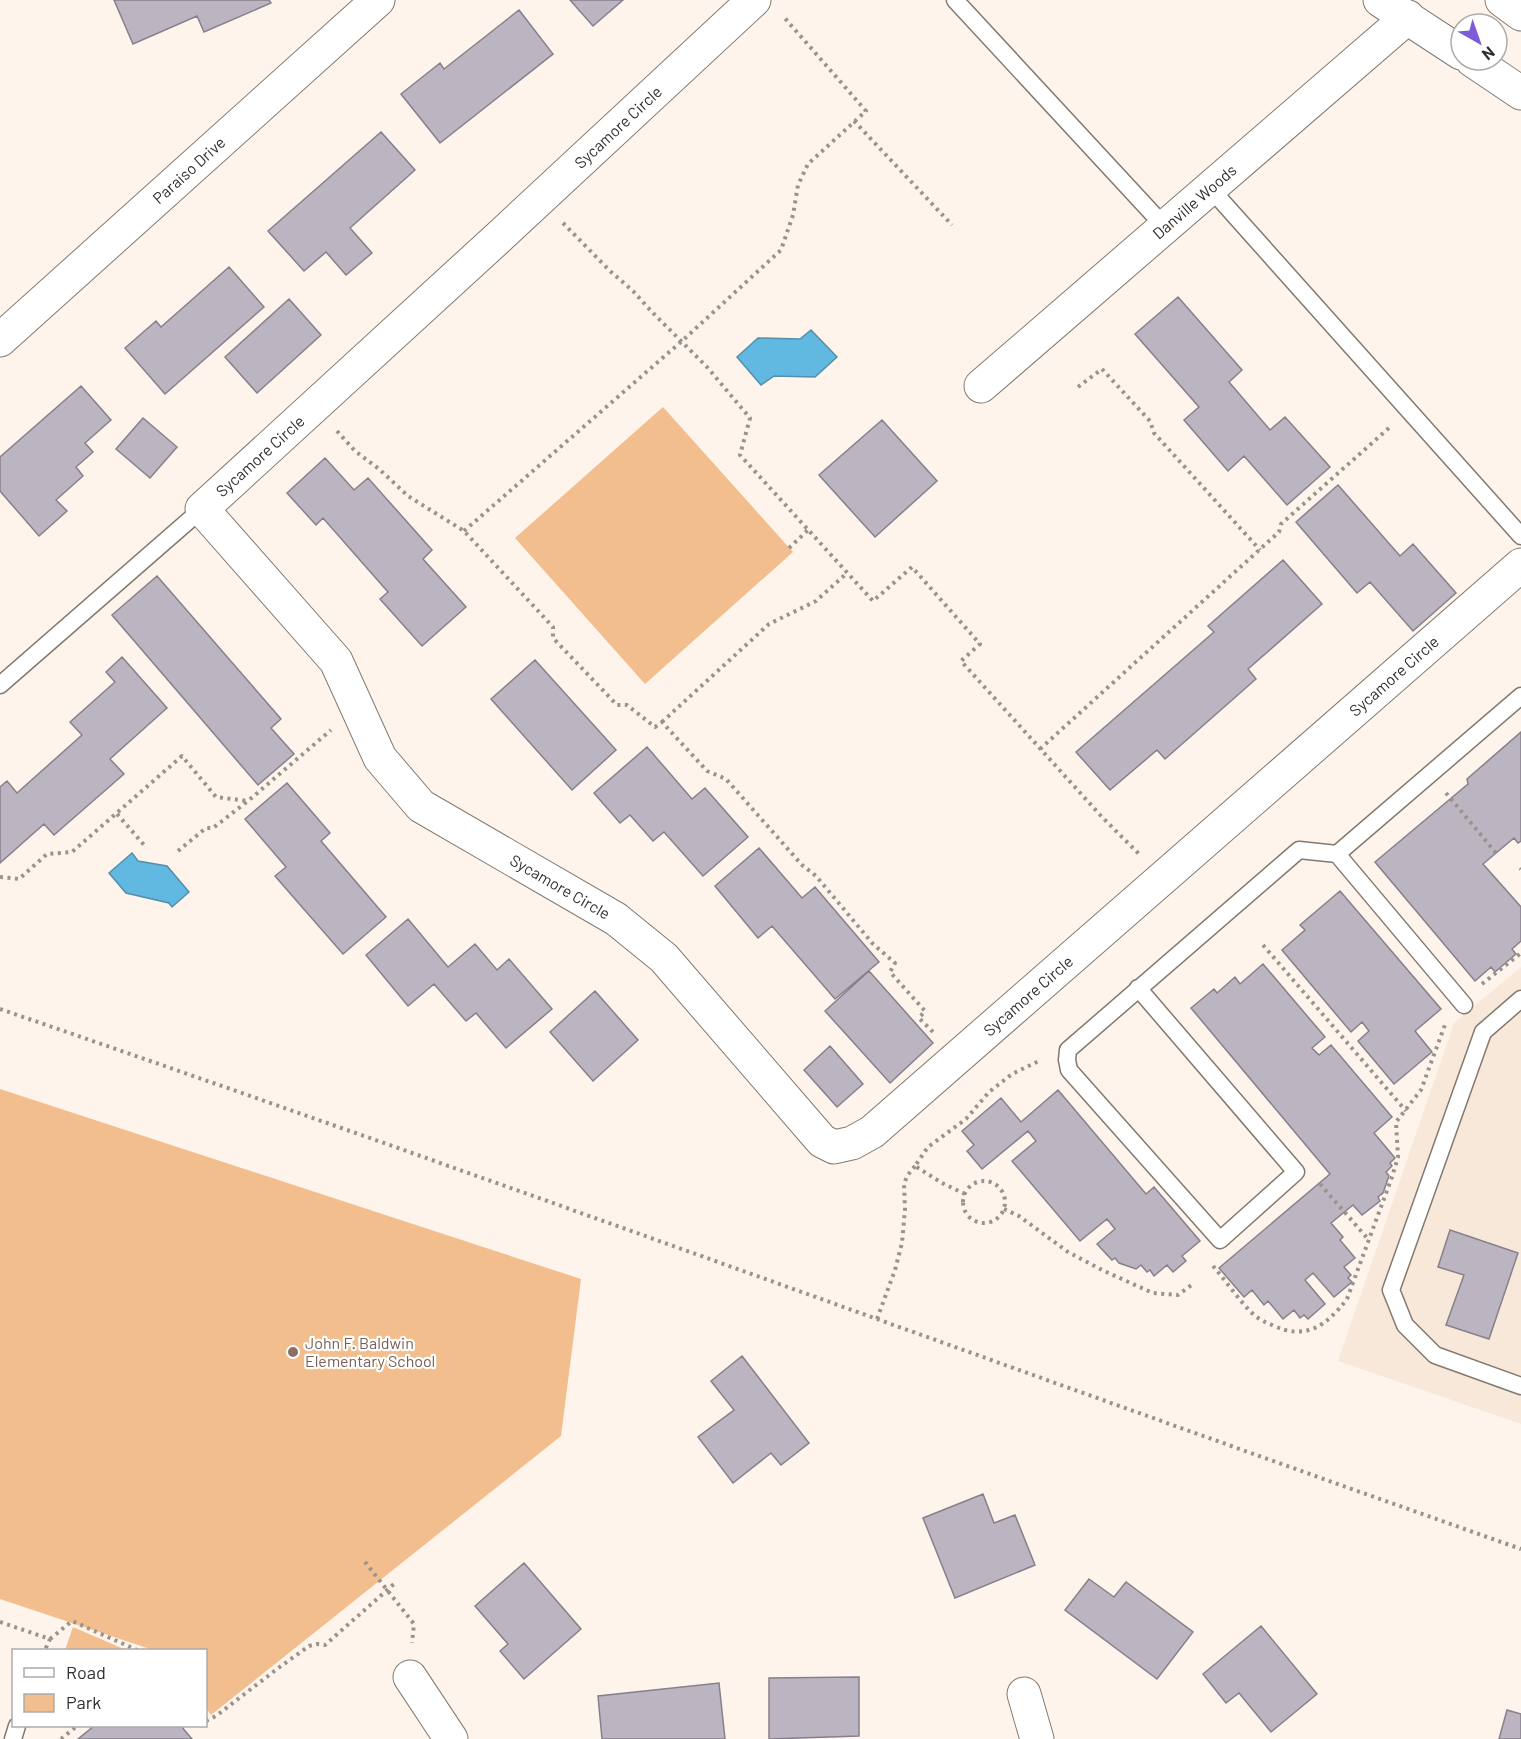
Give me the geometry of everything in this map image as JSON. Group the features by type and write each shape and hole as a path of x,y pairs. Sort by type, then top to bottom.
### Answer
{"main road":[{"name":"Paraiso Drive","path":"0,340 378,0"},
{"path":"1380,0 1449,45"},
{"path":"1502,0 1521,14"},
{"name":"Sycamore Circle","path":"765,4 736,18 202,509 336,661 380,758 421,806 616,919 664,958 822,1141 834,1147 852,1143 872,1132 1521,565"},
{"name":"Danville Woods","path":"981,386 1408,17"},
{"path":"1490,72 1521,93"},
{"path":"410,1677 451,1739"},
{"path":"1024,1694 1037,1739"}],"lane":[{"path":"955,0 1165,226"},
{"path":"1210,188 1521,536"},
{"path":"0,685 202,509"},
{"path":"1337,854 1521,696"},
{"path":"1138,988 1296,1172 1220,1240 1069,1070 1068,1050 1138,988 1299,850 1337,854 1462,1002"},
{"path":"1521,999 1483,1032 1391,1290 1405,1325 1434,1355 1521,1386"}],"path":[{"path":"464,531 781,250 793,215 798,185 808,164 866,111 765,4"},
{"path":"854,121 952,225"},
{"path":"540,199 706,367 750,418 740,455 847,573 873,601 912,567 980,644 961,661 1102,817 1163,878"},
{"path":"1078,387 1102,369 1150,421 1154,433 1260,550"},
{"path":"315,406 355,451 379,469 408,496 464,531 552,627 553,638 559,645 617,705 627,705 656,727 769,624 816,601 847,573"},
{"path":"1040,749 1260,550 1279,532 1281,524 1409,410"},
{"path":"789,548 808,530"},
{"path":"178,851 206,828 213,828 248,801 357,708"},
{"path":"662,722 707,771 726,779 802,865 816,876 873,944 895,963 890,972 925,1011 919,1018 957,1057"},
{"path":"0,877 19,879 47,854 72,852 182,756 216,797 248,801"},
{"path":"1450,799 1496,853"},
{"path":"117,814 146,846"},
{"path":"1263,945 1406,1111"},
{"path":"1213,1266 1252,1313 1262,1321 1285,1331 1300,1332 1318,1327 1336,1313 1347,1299 1392,1177 1398,1157 1396,1122 1421,1090 1446,1023 1462,1002 1521,953"},
{"path":"0,1009 292,1109 1521,1549"},
{"path":"877,1319 902,1243 905,1209 904,1184 907,1176 928,1147 966,1119 989,1092 1003,1081 1033,1063 1068,1050"},
{"path":"915,1166 965,1194"},
{"path":"981,1181 995,1184 1004,1195 1004,1209 996,1220 990,1223 976,1222 970,1219 964,1208 965,1194 969,1188 981,1181"},
{"path":"1319,1183 1368,1239"},
{"path":"1004,1209 1019,1216 1068,1252 1153,1293 1178,1295 1193,1284"},
{"path":"366,1562 414,1624 410,1677"},
{"path":"207,1720 309,1646 325,1645 394,1584"},
{"path":"45,1649 50,1639 72,1621 135,1649"},
{"path":"0,1622 50,1639"},
{"path":"61,1739 75,1727"}],"shaded area":[{"path":"1521,967 1521,1424 1338,1361 1454,1023"}],"green space":[{"path":"663,407 793,552 645,684 515,538"},
{"name":"John F. Baldwin Elementary School","path":"0,1089 581,1279 561,1436 211,1715 207,1709 207,1649 150,1649 0,1599"},
{"path":"73,1627 124,1649 65,1649"}],"water":[{"path":"811,330 837,357 815,377 774,376 761,385 737,357 758,338 800,339"},
{"path":"132,853 138,861 167,866 189,892 172,907 169,903 126,893 109,873"}],"building":[{"path":"114,0 269,0 271,3 204,32 197,16 133,44"},
{"path":"570,0 623,0 593,26"},
{"path":"519,10 553,54 440,143 401,94 440,63 444,69"},
{"path":"381,132 415,170 350,228 372,253 346,275 326,252 304,271 268,231"},
{"path":"229,267 264,307 165,394 125,348 156,321 161,327"},
{"path":"1178,297 1242,370 1229,382 1270,430 1285,417 1330,467 1287,505 1244,456 1228,471 1184,420 1199,407 1135,334"},
{"path":"289,299 321,335 257,393 225,357"},
{"path":"81,386 111,420 85,443 93,452 76,467 83,476 56,500 67,511 39,536 0,491 0,457"},
{"path":"143,418 177,447 150,478 116,449"},
{"path":"882,420 937,481 875,537 819,475"},
{"path":"325,458 354,490 368,478 432,550 423,559 466,607 422,646 380,599 388,592 323,518 316,525 287,493"},
{"path":"1338,485 1400,556 1413,544 1456,593 1413,631 1370,582 1357,593 1296,522"},
{"path":"1283,560 1322,604 1248,669 1256,679 1165,759 1157,750 1110,790 1076,752 1214,632 1208,626"},
{"path":"157,576 281,719 271,728 294,754 258,785 112,615"},
{"path":"122,657 167,708 110,759 124,774 54,835 44,824 0,863 0,787 7,781 17,793 82,735 70,722 115,682 106,672"},
{"path":"535,660 616,750 572,790 491,699"},
{"path":"1521,732 1521,841 1518,843 1514,838 1483,864 1521,907 1521,941 1512,949 1516,954 1495,972 1491,967 1475,981 1375,862 1468,784 1467,779"},
{"path":"647,747 692,799 705,788 748,837 703,876 664,832 653,841 630,815 620,823 594,793"},
{"path":"287,783 330,833 321,841 386,917 343,954 275,876 286,867 245,819"},
{"path":"759,848 802,898 815,887 879,962 835,999 772,926 758,938 715,886"},
{"path":"1340,891 1441,1009 1415,1031 1432,1052 1394,1084 1358,1041 1369,1031 1362,1022 1351,1032 1282,950 1305,930 1300,925"},
{"path":"408,919 448,967 475,944 497,970 509,959 552,1009 506,1048 476,1013 466,1021 434,984 408,1006 366,955"},
{"path":"1263,964 1325,1037 1312,1048 1319,1055 1331,1045 1392,1117 1374,1133 1395,1158 1390,1163 1392,1166 1386,1172 1389,1176 1383,1193 1378,1197 1380,1201 1362,1215 1353,1205 1331,1223 1343,1237 1340,1240 1355,1258 1344,1267 1351,1275 1348,1278 1352,1282 1334,1297 1313,1273 1305,1280 1325,1304 1308,1319 1304,1315 1300,1318 1294,1310 1283,1319 1268,1301 1264,1305 1252,1290 1244,1297 1219,1268 1330,1174 1191,1008 1214,989 1217,993 1235,977 1240,984"},
{"path":"869,971 933,1043 890,1083 825,1011"},
{"path":"595,991 638,1040 593,1081 550,1032"},
{"path":"830,1046 863,1084 837,1107 804,1070"},
{"path":"1058,1090 1146,1194 1154,1187 1200,1241 1182,1256 1186,1261 1173,1272 1167,1265 1154,1276 1150,1270 1147,1272 1141,1265 1136,1269 1119,1263 1115,1258 1112,1260 1097,1244 1115,1229 1107,1219 1080,1241 1012,1161 1036,1141 1028,1131 982,1169 967,1151 974,1145 962,1131 1001,1098 1021,1122"},
{"path":"1450,1230 1518,1253 1489,1339 1446,1325 1464,1275 1438,1267"},
{"path":"742,1356 809,1443 781,1465 771,1453 733,1483 698,1437 734,1410 711,1381"},
{"path":"983,1494 994,1523 1015,1515 1035,1565 955,1598 923,1518"},
{"path":"524,1563 581,1629 524,1679 500,1651 508,1644 475,1606"},
{"path":"1089,1579 1114,1597 1126,1582 1193,1632 1157,1679 1065,1610"},
{"path":"1261,1626 1317,1694 1271,1732 1239,1693 1226,1703 1203,1674"},
{"path":"859,1677 859,1736 769,1739 769,1678"},
{"path":"719,1683 725,1739 602,1739 598,1696"},
{"path":"1507,1710 1521,1714 1521,1739 1499,1739"},
{"path":"93,1727 182,1727 192,1739 78,1739"}],"place":[{"name":"John F. Baldwin Elementary School","path":"293,1352"}]}
